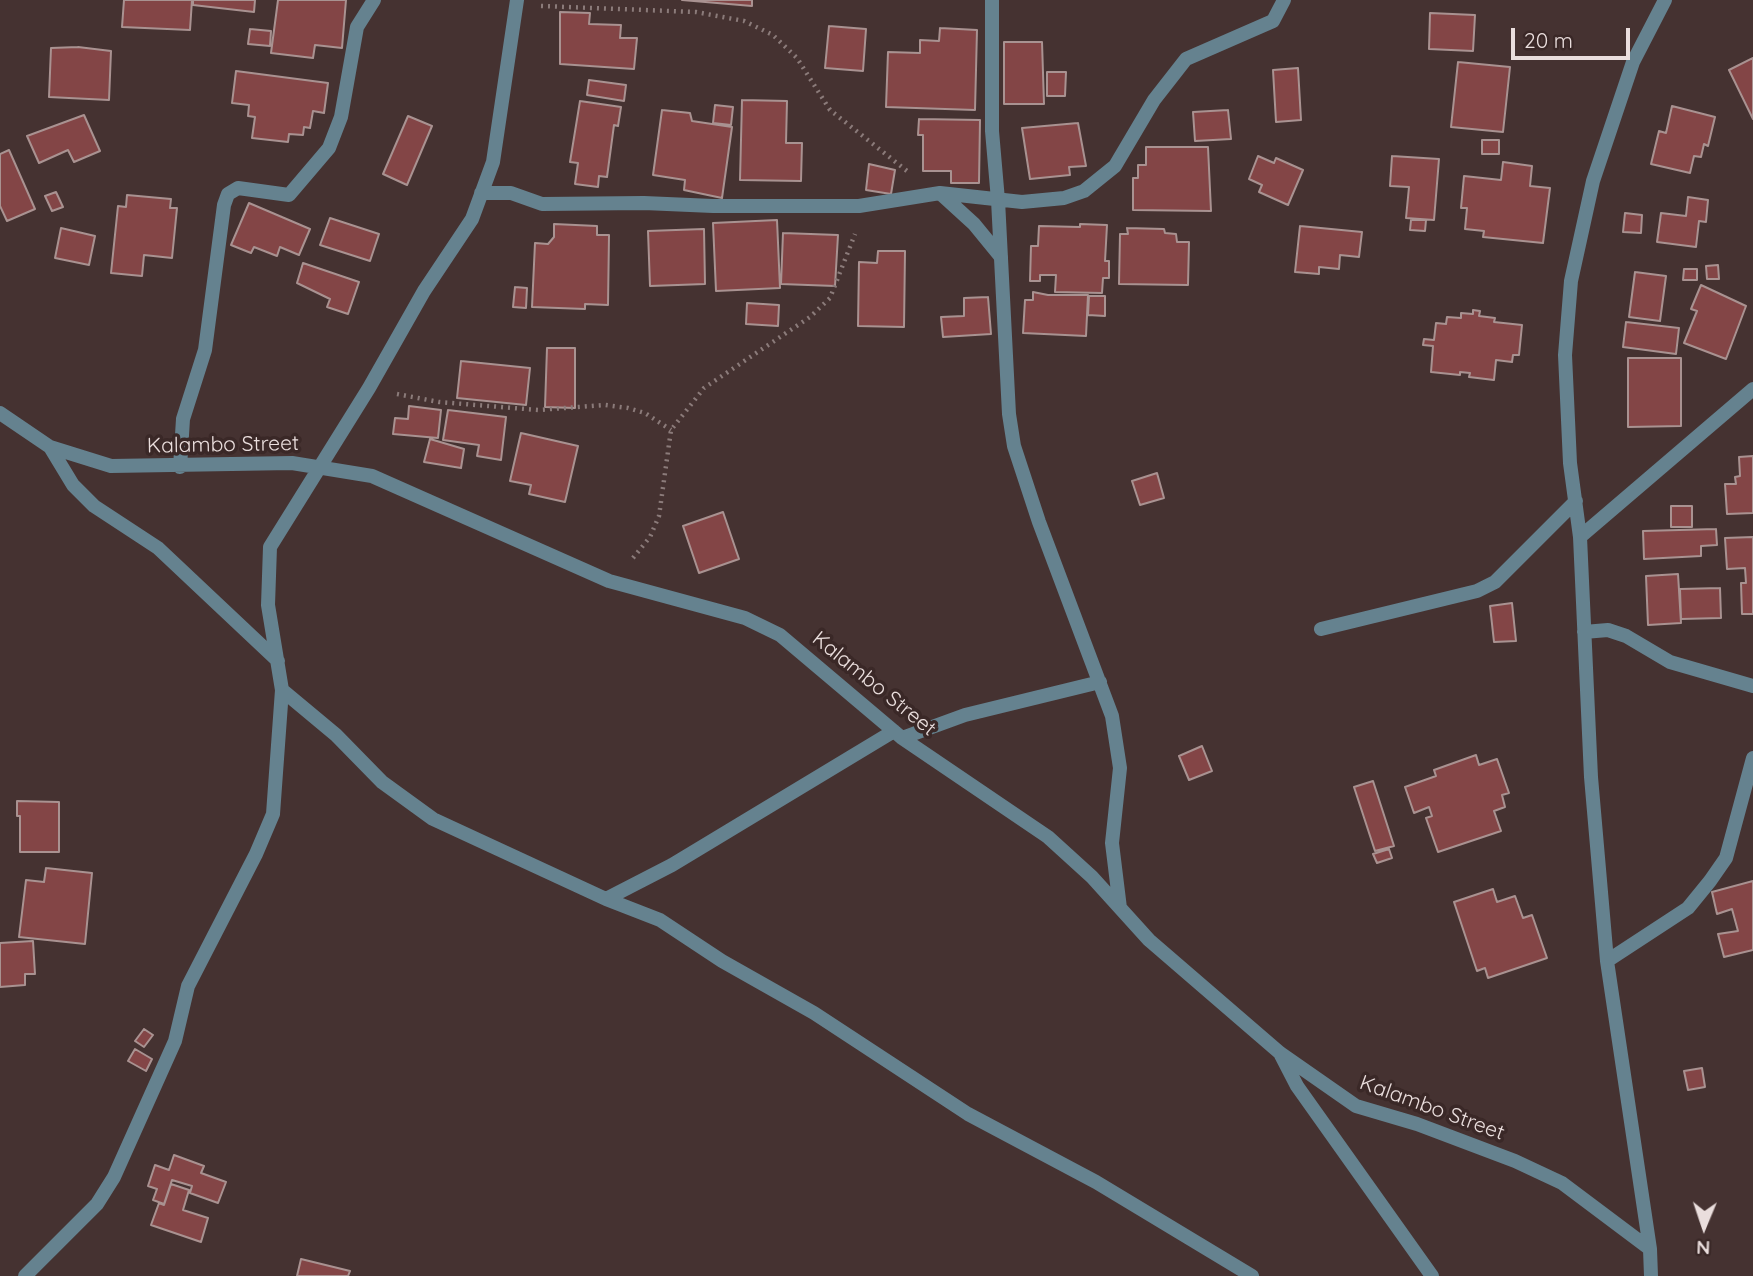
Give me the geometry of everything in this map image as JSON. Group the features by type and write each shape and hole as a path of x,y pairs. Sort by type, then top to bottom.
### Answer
{"street":[{"path":"180,467 183,419 205,351 223,205 228,194 238,188 289,195 329,148 341,117 357,27 373,0"},
{"path":"992,0 992,131 1009,414 1014,446 1039,522 1101,682 1118,741 1120,768 1112,843 1120,908"},
{"path":"481,193 511,193 542,204 859,206 937,193 1043,202 1084,191 1115,166 1154,100 1186,59 1273,21 1284,0"},
{"path":"1651,1276 1650,1249 1607,961 1591,776 1580,537 1570,463 1565,355 1572,281 1597,169 1633,62 1665,0"},
{"path":"25,1276 97,1204 114,1177 175,1041 188,986 256,854 273,814 282,690 268,605 270,547 369,388 424,291 472,219 495,150 516,3"},
{"path":"937,193 974,224 1001,257"},
{"path":"1580,537 1753,389"},
{"name":"Kalambo Street","path":"0,413 50,447 111,466 180,467 262,462 319,467 372,476 609,581 745,618 780,635 898,734 1048,837 1092,877 1149,940 1280,1054 1356,1106 1416,1124 1503,1156 1562,1183 1593,1203 1650,1249"},
{"path":"50,447 73,485 94,506 158,548 278,661"},
{"path":"1321,629 1477,591 1495,582 1576,501"},
{"path":"1584,632 1608,630 1626,636 1670,662 1753,685"},
{"path":"606,899 898,734 1101,682"},
{"path":"282,690 336,735 382,782 433,819 606,899 660,920 722,961 814,1013 968,1114 1096,1182 1252,1276"},
{"path":"1607,961 1688,908 1710,881 1726,858 1753,758"},
{"path":"1280,1054 1297,1086 1432,1276"}],"path":[{"path":"516,3 696,12 744,21 773,35 797,58 830,110 937,193"},
{"path":"609,581 650,537 659,516 671,430 704,388 810,317 830,298 836,288 850,242 879,202"},
{"path":"369,388 439,402 538,410 605,405 628,408 645,413 671,430"}],"building":[{"path":"124,0 192,0 190,30 122,27"},
{"path":"193,0 255,0 254,12 193,5"},
{"path":"278,0 346,0 342,48 315,45 313,58 271,53"},
{"path":"682,0 752,0 752,6"},
{"path":"560,12 590,13 589,24 621,25 620,38 637,38 634,69 560,64"},
{"path":"1430,13 1475,15 1473,51 1429,49"},
{"path":"829,26 866,29 863,71 825,68"},
{"path":"940,28 977,30 975,110 886,107 888,52 920,53 920,40 939,41"},
{"path":"250,29 271,31 270,46 248,44"},
{"path":"1004,42 1042,42 1044,104 1004,104"},
{"path":"78,47 111,51 109,100 49,97 51,48"},
{"path":"1753,58 1753,119 1729,70"},
{"path":"1458,62 1510,67 1503,132 1451,127"},
{"path":"1298,68 1301,120 1276,122 1273,70"},
{"path":"236,71 328,83 324,113 313,111 310,128 304,127 303,135 289,134 288,142 252,138 255,117 248,116 249,105 232,103"},
{"path":"1047,72 1066,72 1065,96 1047,96"},
{"path":"589,80 626,85 624,101 587,95"},
{"path":"742,100 787,101 786,143 802,143 801,181 740,180"},
{"path":"580,101 621,107 618,126 614,125 607,177 599,176 598,187 575,184 578,163 570,162"},
{"path":"715,105 733,107 731,125 713,123"},
{"path":"1672,106 1715,117 1708,146 1704,144 1701,157 1694,156 1690,173 1651,164 1659,131 1666,133"},
{"path":"662,110 690,113 692,121 732,127 722,198 684,190 685,180 653,175"},
{"path":"1228,110 1231,139 1195,141 1193,112"},
{"path":"84,115 100,151 74,162 68,150 39,163 27,136"},
{"path":"408,116 432,126 407,185 383,174"},
{"path":"919,119 980,120 979,183 951,183 951,171 923,171 923,135 918,135"},
{"path":"1078,123 1086,166 1069,167 1070,175 1030,179 1022,128"},
{"path":"1482,140 1499,140 1499,154 1482,154"},
{"path":"1146,147 1208,147 1211,211 1133,210 1133,178 1138,178 1138,165 1146,165"},
{"path":"9,150 35,209 7,221 0,206 0,154"},
{"path":"1258,156 1274,163 1276,158 1303,170 1288,205 1259,192 1262,185 1249,179"},
{"path":"1392,156 1439,159 1434,220 1406,218 1409,187 1390,186"},
{"path":"1503,162 1532,166 1530,186 1550,188 1543,243 1483,237 1484,231 1465,229 1467,208 1461,208 1464,176 1501,180"},
{"path":"869,164 895,170 891,194 866,190"},
{"path":"56,192 63,207 52,211 45,196"},
{"path":"127,195 171,199 170,208 177,208 172,258 144,255 142,276 111,273 118,206 126,207"},
{"path":"1688,197 1708,200 1706,222 1699,221 1696,247 1657,242 1661,213 1686,216"},
{"path":"249,203 310,229 299,255 280,247 277,256 254,247 251,253 231,245"},
{"path":"1625,213 1642,215 1641,233 1623,232"},
{"path":"330,218 379,234 370,261 320,245"},
{"path":"777,220 780,288 716,291 713,223"},
{"path":"1411,220 1426,220 1425,231 1410,230"},
{"path":"554,224 597,226 597,235 609,235 608,305 585,304 585,309 532,307 535,243 548,244 554,237"},
{"path":"1080,224 1107,225 1105,261 1109,261 1109,278 1103,278 1102,293 1055,292 1056,275 1040,275 1040,281 1030,281 1031,246 1038,246 1039,226 1080,227"},
{"path":"1300,226 1362,232 1359,257 1340,255 1339,269 1319,267 1319,274 1295,272"},
{"path":"61,228 95,236 89,265 55,258"},
{"path":"1127,228 1164,229 1165,233 1176,234 1177,242 1189,242 1188,285 1119,284 1120,234 1128,234"},
{"path":"704,229 705,284 650,286 648,231"},
{"path":"783,233 838,235 835,286 781,284"},
{"path":"878,251 905,251 904,327 858,326 859,262 877,263"},
{"path":"303,263 359,282 348,314 327,307 330,299 297,283"},
{"path":"1718,265 1719,279 1707,279 1706,266"},
{"path":"1684,269 1697,269 1697,280 1683,280"},
{"path":"1635,272 1666,276 1660,321 1629,317"},
{"path":"1701,285 1746,306 1726,359 1684,343 1697,311 1691,309"},
{"path":"515,287 527,288 526,308 513,307"},
{"path":"1033,292 1048,295 1088,295 1086,336 1023,333 1025,300 1033,300"},
{"path":"1089,296 1105,296 1105,316 1088,315"},
{"path":"988,297 991,334 943,337 941,317 964,316 964,298"},
{"path":"747,303 779,305 778,326 746,324"},
{"path":"1473,310 1480,311 1479,316 1495,318 1494,322 1522,325 1519,355 1513,355 1512,362 1496,360 1494,380 1469,377 1470,373 1460,372 1460,375 1431,372 1433,346 1423,345 1424,339 1434,340 1436,323 1446,324 1447,317 1461,318 1461,313 1473,314"},
{"path":"1626,322 1679,328 1676,354 1623,347"},
{"path":"547,348 575,348 575,408 545,407"},
{"path":"1628,358 1681,358 1681,426 1628,427"},
{"path":"461,361 530,368 526,405 457,398"},
{"path":"409,406 441,410 438,438 393,434 395,418 408,419"},
{"path":"448,410 506,417 501,460 477,456 479,445 443,440"},
{"path":"521,433 578,446 565,502 529,494 531,485 510,481"},
{"path":"430,439 464,449 461,468 424,462"},
{"path":"1753,456 1753,513 1727,514 1725,484 1736,484 1735,477 1740,476 1739,457"},
{"path":"1157,473 1164,498 1140,505 1132,481"},
{"path":"1671,506 1692,506 1692,527 1671,527"},
{"path":"723,512 739,559 699,573 683,526"},
{"path":"1716,529 1717,545 1701,546 1701,556 1644,559 1643,531"},
{"path":"1753,537 1753,614 1742,614 1741,583 1746,583 1745,568 1727,569 1725,538"},
{"path":"1678,574 1681,623 1648,625 1646,576"},
{"path":"1720,588 1721,618 1681,619 1680,589"},
{"path":"1512,603 1516,641 1494,642 1490,606"},
{"path":"1202,746 1212,771 1189,780 1179,756"},
{"path":"1476,755 1479,765 1497,759 1509,793 1502,795 1505,807 1494,811 1501,831 1438,852 1426,818 1432,816 1429,807 1414,813 1405,787 1436,776 1434,770"},
{"path":"1373,781 1394,846 1375,851 1354,787"},
{"path":"17,801 59,802 59,852 20,852 20,816 17,816"},
{"path":"1389,849 1392,858 1377,863 1373,854"},
{"path":"46,868 92,873 85,944 19,937 26,880 44,882"},
{"path":"1753,881 1753,950 1724,957 1718,934 1738,931 1732,909 1717,914 1712,892"},
{"path":"1493,889 1497,902 1515,896 1523,918 1532,915 1547,958 1488,978 1485,968 1477,971 1454,902"},
{"path":"33,941 35,974 25,974 25,985 0,987 0,943"},
{"path":"144,1029 153,1035 144,1047 135,1041"},
{"path":"135,1049 152,1059 146,1071 128,1061"},
{"path":"1702,1068 1705,1087 1688,1090 1684,1071"},
{"path":"174,1155 204,1166 201,1173 226,1182 218,1203 190,1193 192,1186 172,1180 164,1204 153,1200 157,1189 148,1186 155,1165 169,1170"},
{"path":"171,1184 189,1190 183,1210 208,1218 201,1242 151,1225 159,1203 164,1205"},
{"path":"301,1259 350,1271 348,1276 297,1276"}]}
